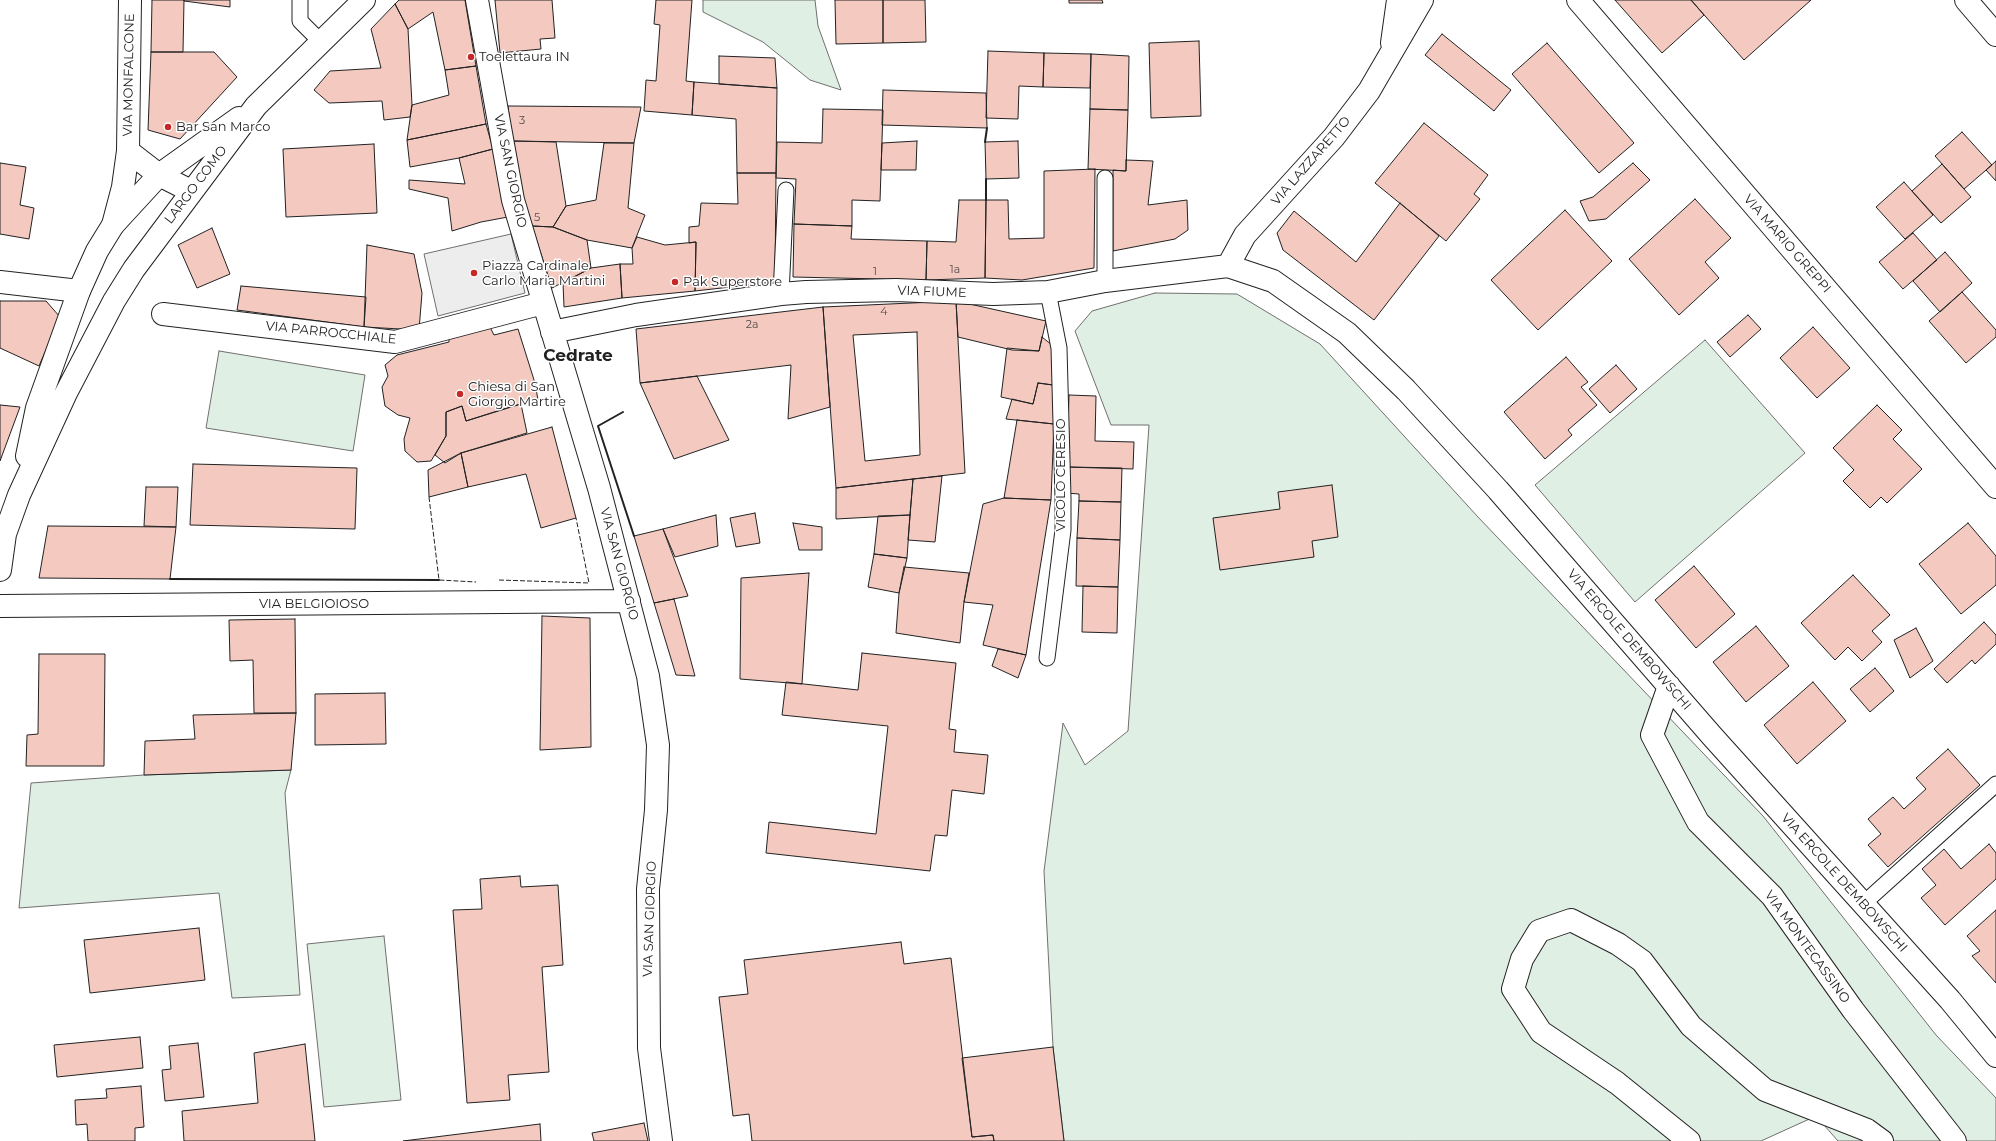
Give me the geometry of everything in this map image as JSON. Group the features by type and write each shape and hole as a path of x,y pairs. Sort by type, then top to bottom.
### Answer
{"street":[{"name":"VIA MONFALCONE","path":"113,225 124,187 128,151 130,0"},
{"path":"256,106 364,0"},
{"name":"VIA SAN GIORGIO","path":"477,0 513,200 599,488 648,676 658,745 656,810 648,889 649,1048 661,1141"},
{"name":"VIA LAZZARETTO","path":"1391,54 1398,0"},
{"name":"VIA LAZZARETTO","path":"1228,266 1245,235 1334,137 1369,91 1422,0"},
{"name":"VIA MARIO GREPPI","path":"1578,0 1996,487"},
{"path":"1966,0 1996,35"},
{"name":"LARGO COMO","path":"19,495 37,408 79,291 97,251 113,225 159,175 256,106"},
{"name":"LARGO COMO","path":"0,570 5,534 19,495 66,393 114,301 134,269 256,106"},
{"name":"VIA MONFALCONE","path":"128,151 159,175 191,191"},
{"name":"VIA FIUME","path":"552,332 636,315 781,294 896,290 993,294 1048,292 1105,281 1228,266"},
{"name":"VIA ERCOLE DEMBOWSCHI","path":"1228,266 1273,281 1353,338 1406,390 1498,490 1862,904 1950,1000 1996,1056"},
{"path":"0,282 79,291"},
{"name":"VIA PARROCCHIALE","path":"163,314 395,342 543,304"},
{"name":"VIA BELGIOIOSO","path":"0,606 629,601"},
{"name":"VIA MONTECASSINO","path":"1669,686 1652,735 1698,822 1772,896 1853,1010 1955,1141"},
{"path":"1689,1141 1618,1083 1541,1032 1513,988 1522,958 1539,931 1571,920 1618,944 1642,961 1691,1026 1764,1090 1867,1130 1882,1141"}],"lane":[{"path":"300,0 300,21 321,42"},
{"path":"1105,178 1105,281"},
{"path":"781,294 786,190"},
{"name":"VICOLO CERESIO","path":"1047,658 1063,530 1059,348 1048,292"},
{"path":"1862,904 1996,784"}],"green space":[{"path":"703,0 815,0 818,26 841,90 810,80 763,42 703,12"},
{"path":"1155,293 1237,294 1320,344 1478,517 1763,816 1936,1035 1996,1098 1996,1141 1838,1141 1816,1116 1761,1141 1064,1141 1053,1047 1044,871 1063,723 1085,765 1128,731 1149,425 1111,425 1075,331 1092,311"},
{"path":"1705,340 1805,453 1635,602 1535,485"},
{"path":"219,351 365,375 353,451 206,428"},
{"path":"291,770 285,793 300,995 232,998 219,893 19,908 31,783 144,775"},
{"path":"384,936 401,1100 324,1107 307,944"}],"shaded area":[{"name":"Piazza Cardinale Carlo Maria Martini","path":"511,234 525,293 438,316 424,254"}],"building":[{"path":"152,0 184,0 183,52 151,52"},
{"path":"230,0 230,7 184,1"},
{"path":"399,0 465,0 476,66 445,70 433,12 408,29 395,4"},
{"path":"495,0 552,0 555,38 540,39 541,49 500,53"},
{"path":"656,0 692,0 686,81 694,82 692,115 644,111 646,80 656,81 660,25 654,24"},
{"path":"835,0 883,0 883,43 836,44"},
{"path":"883,0 925,0 926,42 883,43"},
{"path":"1069,0 1102,0 1103,3 1069,3"},
{"path":"1615,0 1691,0 1704,15 1662,53"},
{"path":"1691,0 1811,0 1744,60"},
{"path":"395,4 408,29 412,105 410,117 384,120 382,101 329,103 314,90 330,71 381,68 371,29"},
{"path":"1442,34 1511,90 1494,111 1425,55"},
{"path":"1199,41 1201,116 1151,118 1149,43"},
{"path":"1547,43 1634,143 1599,173 1512,74"},
{"path":"988,51 1044,53 1043,87 1019,86 1018,119 986,118"},
{"path":"151,52 214,52 237,77 180,139 148,130"},
{"path":"1044,53 1091,54 1090,88 1043,87"},
{"path":"1091,54 1129,56 1128,110 1090,109"},
{"path":"719,56 775,58 777,88 719,84"},
{"path":"476,66 486,124 407,140 412,105 449,95 445,70"},
{"path":"694,82 777,88 776,173 737,173 736,119 692,115"},
{"path":"883,90 986,93 987,128 882,125"},
{"path":"508,106 641,107 634,143 512,141"},
{"path":"823,109 883,110 880,201 852,200 852,226 794,224 796,179 776,178 777,142 822,143"},
{"path":"1090,109 1128,110 1126,171 1088,169"},
{"path":"1424,123 1488,175 1474,194 1480,199 1446,241 1375,183"},
{"path":"486,124 493,149 459,158 410,167 407,140"},
{"path":"1962,132 1992,165 1964,189 1935,156"},
{"path":"512,141 556,142 566,206 553,227 532,226 522,198"},
{"path":"917,141 916,170 881,170 882,143"},
{"path":"1018,141 1019,178 986,179 985,142"},
{"path":"604,143 634,143 628,208 645,215 632,248 587,240 553,227 566,206 596,200"},
{"path":"374,144 377,213 286,217 283,149"},
{"path":"493,149 508,217 481,222 452,231 448,198 409,189 409,180 465,184 459,158"},
{"path":"1126,160 1153,161 1148,205 1187,200 1188,230 1175,239 1113,251 1113,170 1126,171"},
{"path":"1996,161 1996,181 1986,170"},
{"path":"0,163 26,167 20,205 34,208 29,239 0,234"},
{"path":"1633,163 1650,180 1606,219 1589,221 1580,201 1593,197"},
{"path":"1942,164 1971,197 1941,223 1912,191"},
{"path":"1095,169 1094,268 1022,280 985,278 986,200 1008,200 1009,239 1044,238 1044,171"},
{"path":"737,173 776,173 775,282 695,291 696,242 689,243 689,227 699,226 701,203 738,204"},
{"path":"1904,182 1933,215 1905,239 1876,207"},
{"path":"1695,199 1731,238 1705,262 1719,278 1679,315 1629,259"},
{"path":"959,200 986,200 985,278 926,280 927,241 956,242"},
{"path":"1400,203 1439,236 1374,320 1283,250 1277,233 1294,211 1356,262"},
{"path":"1565,210 1612,261 1538,330 1491,280"},
{"path":"794,224 852,226 851,239 927,241 926,280 793,277"},
{"path":"532,226 553,227 587,240 591,268 552,288"},
{"path":"212,228 230,274 197,288 178,245"},
{"path":"1913,233 1937,260 1903,289 1879,262"},
{"path":"637,237 665,245 696,242 695,291 622,298 620,264 633,264 632,248"},
{"path":"367,245 414,254 422,293 419,330 364,327"},
{"path":"1945,252 1972,283 1940,312 1913,281"},
{"path":"620,264 622,298 564,307 563,283 591,268"},
{"path":"241,286 366,297 364,327 237,310"},
{"path":"1962,292 1996,330 1996,337 1966,363 1929,321"},
{"path":"0,301 46,301 60,317 39,366 0,348"},
{"path":"956,301 965,473 836,488 823,307","holes":["917,332 920,455 865,461 853,335"]},
{"path":"956,301 1046,321 1039,351 1012,350 958,337"},
{"path":"823,307 830,407 788,419 791,365 640,383 636,329"},
{"path":"1748,315 1761,329 1730,357 1717,342"},
{"name":"Chiesa di San Giorgio Martire","path":"488,323 494,335 518,329 535,383 538,400 513,406 466,421 462,406 446,412 446,436 431,461 417,462 405,451 404,439 410,418 398,415 385,406 382,387 388,376 385,365 397,355 449,342 449,333"},
{"path":"1813,327 1850,368 1817,398 1780,358"},
{"path":"1042,337 1052,345 1053,385 1038,383 1033,404 1001,397 1007,348 1039,351"},
{"path":"1566,357 1588,382 1581,387 1597,405 1568,430 1572,435 1545,459 1504,412"},
{"path":"1616,365 1637,389 1610,413 1589,389"},
{"path":"697,376 729,440 674,459 640,383"},
{"path":"1038,383 1053,385 1054,424 1006,419 1012,399 1033,404"},
{"path":"1069,395 1096,396 1095,441 1134,442 1133,469 1067,467"},
{"path":"521,404 527,433 461,453 445,463 435,455 446,436 446,412 462,406 466,421"},
{"path":"0,405 20,407 0,461"},
{"path":"1877,405 1902,430 1893,439 1922,469 1887,503 1881,497 1870,508 1843,481 1854,470 1833,448"},
{"path":"1017,420 1054,424 1051,500 1004,498"},
{"path":"552,427 576,518 541,528 526,474 468,487 461,453"},
{"path":"461,453 468,487 429,497 428,470"},
{"path":"193,464 357,468 355,529 190,525"},
{"path":"1067,467 1122,468 1121,502 1079,501 1079,494 1066,493"},
{"path":"942,476 935,542 908,540 913,479"},
{"path":"913,479 910,515 836,519 836,488"},
{"path":"1332,485 1338,537 1312,541 1314,557 1220,570 1213,518 1280,509 1278,492"},
{"path":"146,487 178,487 176,527 144,526"},
{"path":"1004,498 1051,500 1026,655 983,645 993,605 964,602 983,504"},
{"path":"1079,501 1121,502 1120,540 1077,538"},
{"path":"755,513 760,543 736,547 730,518"},
{"path":"716,515 718,546 675,557 663,529"},
{"path":"910,515 907,558 874,554 878,516"},
{"path":"793,523 822,527 822,550 799,550"},
{"path":"1968,523 1996,556 1996,585 1961,614 1919,564"},
{"path":"48,526 176,527 170,579 39,578"},
{"path":"663,529 688,596 654,603 634,536"},
{"path":"1077,538 1120,540 1118,587 1076,586"},
{"path":"874,554 907,558 899,593 868,587"},
{"path":"1694,566 1735,614 1696,648 1655,600"},
{"path":"904,567 969,573 964,602 960,643 896,633 899,593"},
{"path":"809,573 802,684 740,679 741,578"},
{"path":"1853,575 1890,615 1872,631 1882,642 1862,661 1848,647 1835,660 1801,623"},
{"path":"1083,586 1118,587 1117,633 1082,632"},
{"path":"674,599 695,676 676,675 654,603"},
{"path":"542,616 590,618 591,747 540,750"},
{"path":"295,619 296,713 254,713 253,660 230,661 229,620"},
{"path":"1984,622 1996,635 1996,644 1975,664 1972,660 1947,683 1934,669"},
{"path":"1756,626 1789,666 1746,702 1713,662"},
{"path":"1916,628 1933,661 1910,678 1894,640"},
{"path":"998,649 1026,655 1018,678 992,666"},
{"path":"862,653 956,663 949,729 956,730 954,752 988,755 984,794 952,790 947,836 935,835 930,871 766,853 769,822 876,834 888,726 782,715 786,682 858,690"},
{"path":"39,654 105,654 104,766 26,766 27,735 38,734"},
{"path":"1875,668 1894,691 1870,712 1850,689"},
{"path":"1813,682 1846,721 1797,764 1764,725"},
{"path":"385,693 386,744 315,745 315,694"},
{"path":"296,713 291,770 144,775 145,741 195,739 193,715"},
{"path":"1948,749 1980,785 1888,867 1868,845 1881,834 1868,819 1893,797 1904,809 1926,789 1916,778"},
{"path":"1989,844 1996,853 1996,879 1945,925 1921,898 1936,885 1922,869 1944,849 1961,869"},
{"path":"520,876 521,887 558,885 563,965 542,967 549,1072 508,1075 510,1100 467,1103 453,910 482,909 480,879"},
{"path":"1996,910 1996,983 1972,956 1980,951 1967,936"},
{"path":"199,928 205,980 90,993 84,940"},
{"path":"901,942 904,964 951,958 972,1137 993,1135 994,1141 752,1141 749,1114 733,1116 719,997 748,994 744,960"},
{"path":"140,1037 143,1068 57,1077 54,1045"},
{"path":"198,1043 204,1097 165,1101 162,1070 171,1069 169,1046"},
{"path":"305,1044 315,1141 184,1141 182,1111 258,1103 254,1053"},
{"path":"1053,1047 1064,1141 994,1141 993,1135 972,1137 962,1058"},
{"path":"141,1086 144,1127 135,1128 135,1141 88,1141 87,1124 76,1125 75,1100 107,1098 106,1089"},
{"path":"644,1123 648,1141 594,1141 592,1133"},
{"path":"540,1124 541,1141 403,1141"}],"fence":[{"path":"429,497 439,580 476,582"},
{"path":"499,580 589,583 576,518"}],"wall":[{"path":"985,142 987,128"},
{"path":"986,179 986,200"},
{"path":"623,412 598,426 634,536"},
{"path":"170,579 439,580"}],"place":[{"name":"Toelettaura IN","path":"471,57"},
{"name":"Bar San Marco","path":"168,127"},
{"name":"Piazza Cardinale Carlo Maria Martini","path":"474,273"},
{"name":"Pak Superstore","path":"675,282"},
{"name":"Chiesa di San Giorgio Martire","path":"460,394"}],"district":[{"name":"Cedrate","path":"578,356"}]}
